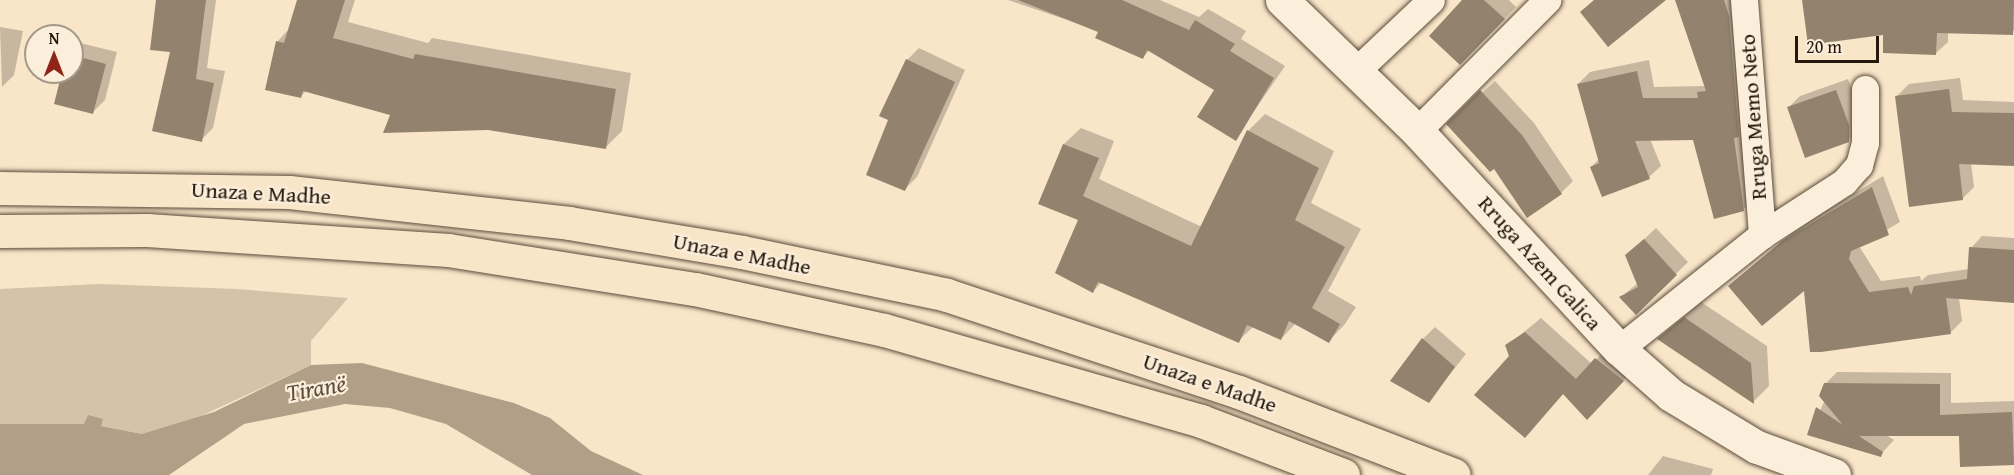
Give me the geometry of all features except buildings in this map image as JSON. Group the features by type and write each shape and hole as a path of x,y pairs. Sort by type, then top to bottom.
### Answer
{"highway":[{"path":"0,167 136,172 189,188"},
{"name":"Unaza e Madhe","path":"0,188 189,188 289,192 569,223 947,295 1239,392 1454,475"},
{"name":"Unaza e Madhe","path":"0,231 233,236 448,250 695,289 884,330 1201,421 1343,475"},
{"path":"0,250 158,249 233,236"}],"main road":[{"name":"Rruga Azem Galica","path":"1282,0 1417,131 1619,349 1710,422 1834,475"}],"street":[{"path":"1356,71 1431,0"},
{"path":"1417,131 1547,0"},
{"name":"Rruga Memo Neto","path":"1744,0 1762,235"},
{"name":"Rruga Memo Neto","path":"1619,349 1762,235 1844,182 1859,165 1865,143 1865,89"}],"shaded area":[{"path":"99,284 237,289 348,298 311,341 311,365 190,421 142,434 101,426 88,415 85,424 0,424 0,289"}],"water":[{"name":"Tiranë","path":"362,363 514,403 550,418 591,451 643,475 532,475 446,424 390,408 345,404 244,424 169,475 0,475 0,424 84,424 88,415 103,419 101,426 142,434 214,412 311,365"}]}
